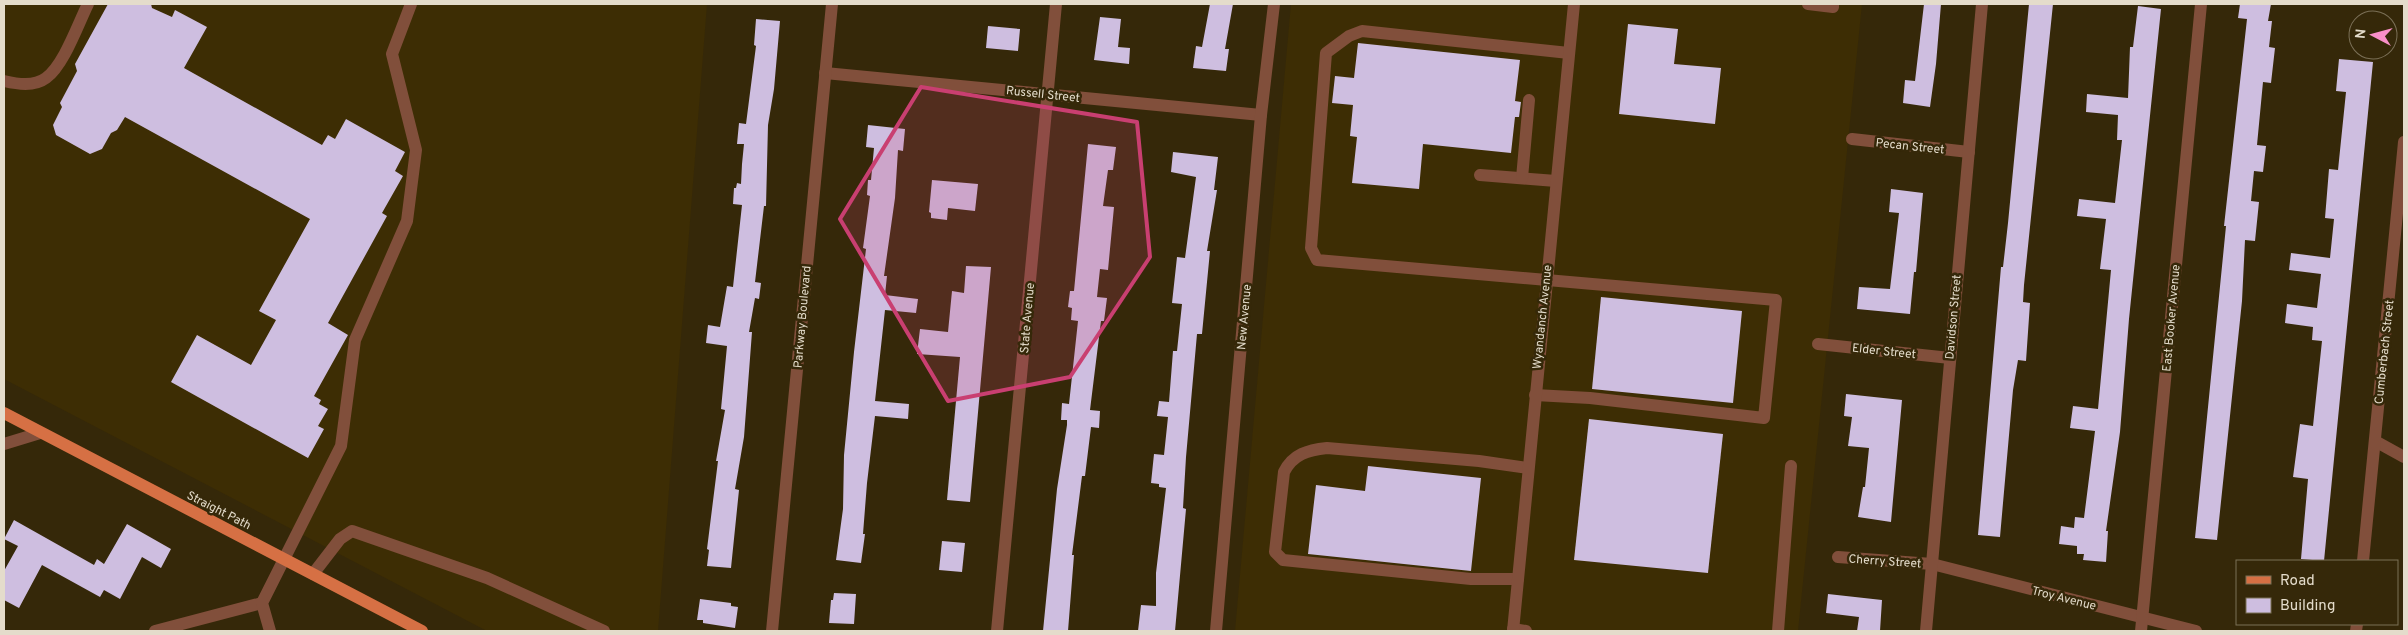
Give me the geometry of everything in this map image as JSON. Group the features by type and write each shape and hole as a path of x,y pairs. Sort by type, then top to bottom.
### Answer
{"main road":[{"name":"Straight Path","path":"4,413 422,631"}],"street":[{"path":"4,81 28,84 45,79 56,68 88,4"},
{"path":"270,631 262,603 341,446 355,340 407,220 416,150 392,54 411,4"},
{"name":"Parkway Boulevard","path":"772,631 832,4"},
{"name":"State Avenue","path":"997,631 1056,4"},
{"name":"New Avenue","path":"1216,631 1262,115 1274,4"},
{"name":"Wyandanch Avenue","path":"1513,630 1574,4"},
{"path":"1808,4 1833,7 1833,4"},
{"name":"Davidson Street","path":"1926,631 1982,4"},
{"name":"East Booker Avenue","path":"2141,631 2201,4"},
{"path":"1535,395 1590,398 1764,418 1776,300 1317,260 1311,248 1326,53 1349,36 1362,31 1569,52"},
{"name":"Russell Street","path":"825,73 1262,115"},
{"path":"1522,178 1529,100"},
{"name":"Pecan Street","path":"1852,140 1969,152"},
{"name":"Cumberbach Street","path":"2363,560 2374,441 2402,212 2404,142"},
{"path":"1480,176 1556,180"},
{"name":"Elder Street","path":"1818,344 1950,358"},
{"path":"4,444 40,433"},
{"path":"2374,441 2404,457"},
{"path":"1518,578 1471,579 1283,560 1275,552 1284,472 1289,462 1312,449 1327,448 1384,453 1528,468"},
{"path":"1778,631 1791,466"},
{"path":"313,574 340,539 352,531 487,578 604,631"},
{"name":"Cherry Street","path":"1838,557 1932,564"},
{"name":"Troy Avenue","path":"1932,564 2196,631"},
{"path":"156,631 262,603"},
{"path":"1513,630 1526,631"}],"highlighted area":[{"path":"921,87 1137,122 1150,257 1070,377 948,401 840,219"}],"shaded area":[{"path":"4,4 707,4 658,631 487,631 4,379"},
{"path":"1291,4 1862,4 1798,631 1235,631"}],"building":[{"path":"108,4 151,4 152,8 172,17 175,10 207,27 184,68 322,145 328,135 335,139 346,119 405,152 395,171 403,176 382,213 387,216 328,323 348,335 314,396 321,400 319,404 328,409 318,426 324,429 308,458 171,382 197,335 251,365 276,320 259,311 310,219 125,117 117,130 111,133 102,149 90,154 56,135 53,125 62,107 60,103 77,71 75,64"},
{"path":"1210,4 1233,4 1225,49 1229,49 1226,71 1193,68 1196,46 1202,47"},
{"path":"1924,4 1941,4 1930,107 1903,103 1905,80 1915,81"},
{"path":"2029,4 2053,4 2024,285 2023,302 2030,303 2026,361 2018,360 2013,390 2000,537 1978,535 2001,267 2003,267 2008,223"},
{"path":"2240,4 2271,4 2268,21 2272,21 2269,47 2275,48 2271,83 2263,82 2257,145 2266,146 2263,172 2254,171 2251,201 2259,202 2255,241 2245,240 2242,301 2217,540 2195,538 2226,226 2224,226 2247,19 2238,18"},
{"path":"2138,6 2161,9 2129,319 2120,432 2106,531 2108,531 2106,562 2083,560 2084,554 2077,554 2077,546 2059,544 2061,526 2074,528 2075,517 2084,518 2095,431 2070,428 2073,406 2098,409 2111,270 2100,269 2106,219 2077,216 2079,199 2115,203 2122,140 2117,140 2118,115 2086,112 2087,94 2128,98 2130,47 2133,47"},
{"path":"1100,17 1121,19 1118,47 1130,48 1129,64 1094,60"},
{"path":"756,19 780,21 774,89 768,125 766,206 764,206 755,282 761,283 759,299 755,298 749,332 752,332 744,437 735,489 739,490 731,568 707,566 709,550 707,549 718,461 716,461 725,410 721,409 727,346 706,343 708,325 720,327 727,286 733,287 742,205 733,204 734,188 736,188 737,183 741,184 744,144 737,144 739,123 746,124 756,46 754,45"},
{"path":"1628,24 1678,29 1674,64 1721,68 1715,124 1619,114"},
{"path":"988,26 1020,29 1018,51 986,48"},
{"path":"1358,43 1520,60 1515,101 1521,102 1519,117 1515,117 1511,153 1423,144 1419,189 1352,183 1357,137 1350,136 1353,105 1332,103 1335,76 1354,78"},
{"path":"2339,59 2373,62 2324,560 2312,560 2301,559 2308,479 2293,477 2300,424 2313,426 2322,341 2312,340 2313,327 2285,323 2287,304 2317,308 2321,274 2289,270 2291,253 2330,258 2334,219 2325,218 2329,169 2338,170 2346,92 2336,91"},
{"path":"868,125 905,129 903,151 898,150 895,198 884,276 887,276 885,295 918,299 916,313 885,310 875,401 909,404 908,419 875,416 867,483 863,534 865,534 861,563 836,560 843,509 844,455 866,249 863,248 870,196 867,195 868,180 871,180 874,148 866,147"},
{"path":"1088,144 1116,147 1113,170 1108,170 1103,206 1114,207 1108,270 1100,269 1097,297 1107,298 1104,321 1101,321 1090,410 1100,411 1099,428 1091,427 1085,476 1082,476 1072,555 1074,555 1068,631 1043,631 1057,489 1067,425 1067,420 1061,420 1062,403 1069,404 1078,321 1071,320 1072,308 1068,307 1070,291 1074,291"},
{"path":"1173,152 1218,157 1214,190 1217,190 1207,251 1210,251 1202,334 1197,334 1186,457 1183,508 1186,509 1175,631 1138,631 1141,605 1156,606 1156,573 1166,488 1159,487 1159,484 1151,483 1154,454 1164,455 1168,417 1157,416 1159,401 1169,402 1173,351 1177,351 1182,304 1172,303 1177,257 1185,258 1196,177 1171,172"},
{"path":"932,180 978,184 975,211 948,208 947,220 931,218 931,213 929,212"},
{"path":"1891,189 1923,193 1910,314 1857,309 1859,287 1890,289 1899,213 1889,212"},
{"path":"966,266 991,267 970,502 947,500 960,357 917,354 920,329 948,332 952,291 964,293"},
{"path":"1601,297 1742,311 1733,403 1592,389"},
{"path":"1846,394 1902,400 1891,522 1858,517 1863,487 1865,487 1869,448 1848,446 1852,417 1844,416"},
{"path":"1589,419 1723,434 1708,573 1574,560"},
{"path":"1368,466 1481,478 1471,571 1308,554 1316,485 1365,491"},
{"path":"14,520 94,565 97,559 104,564 127,524 171,549 161,568 142,557 120,599 104,590 100,597 42,565 19,608 4,600 4,571 18,546 4,539"},
{"path":"942,541 965,543 962,572 939,570"},
{"path":"834,593 856,594 854,624 829,623 831,600 833,600"},
{"path":"1828,594 1882,600 1880,631 1857,631 1859,617 1826,613"},
{"path":"700,599 731,603 731,606 738,607 735,628 703,623 703,620 697,620"}]}
